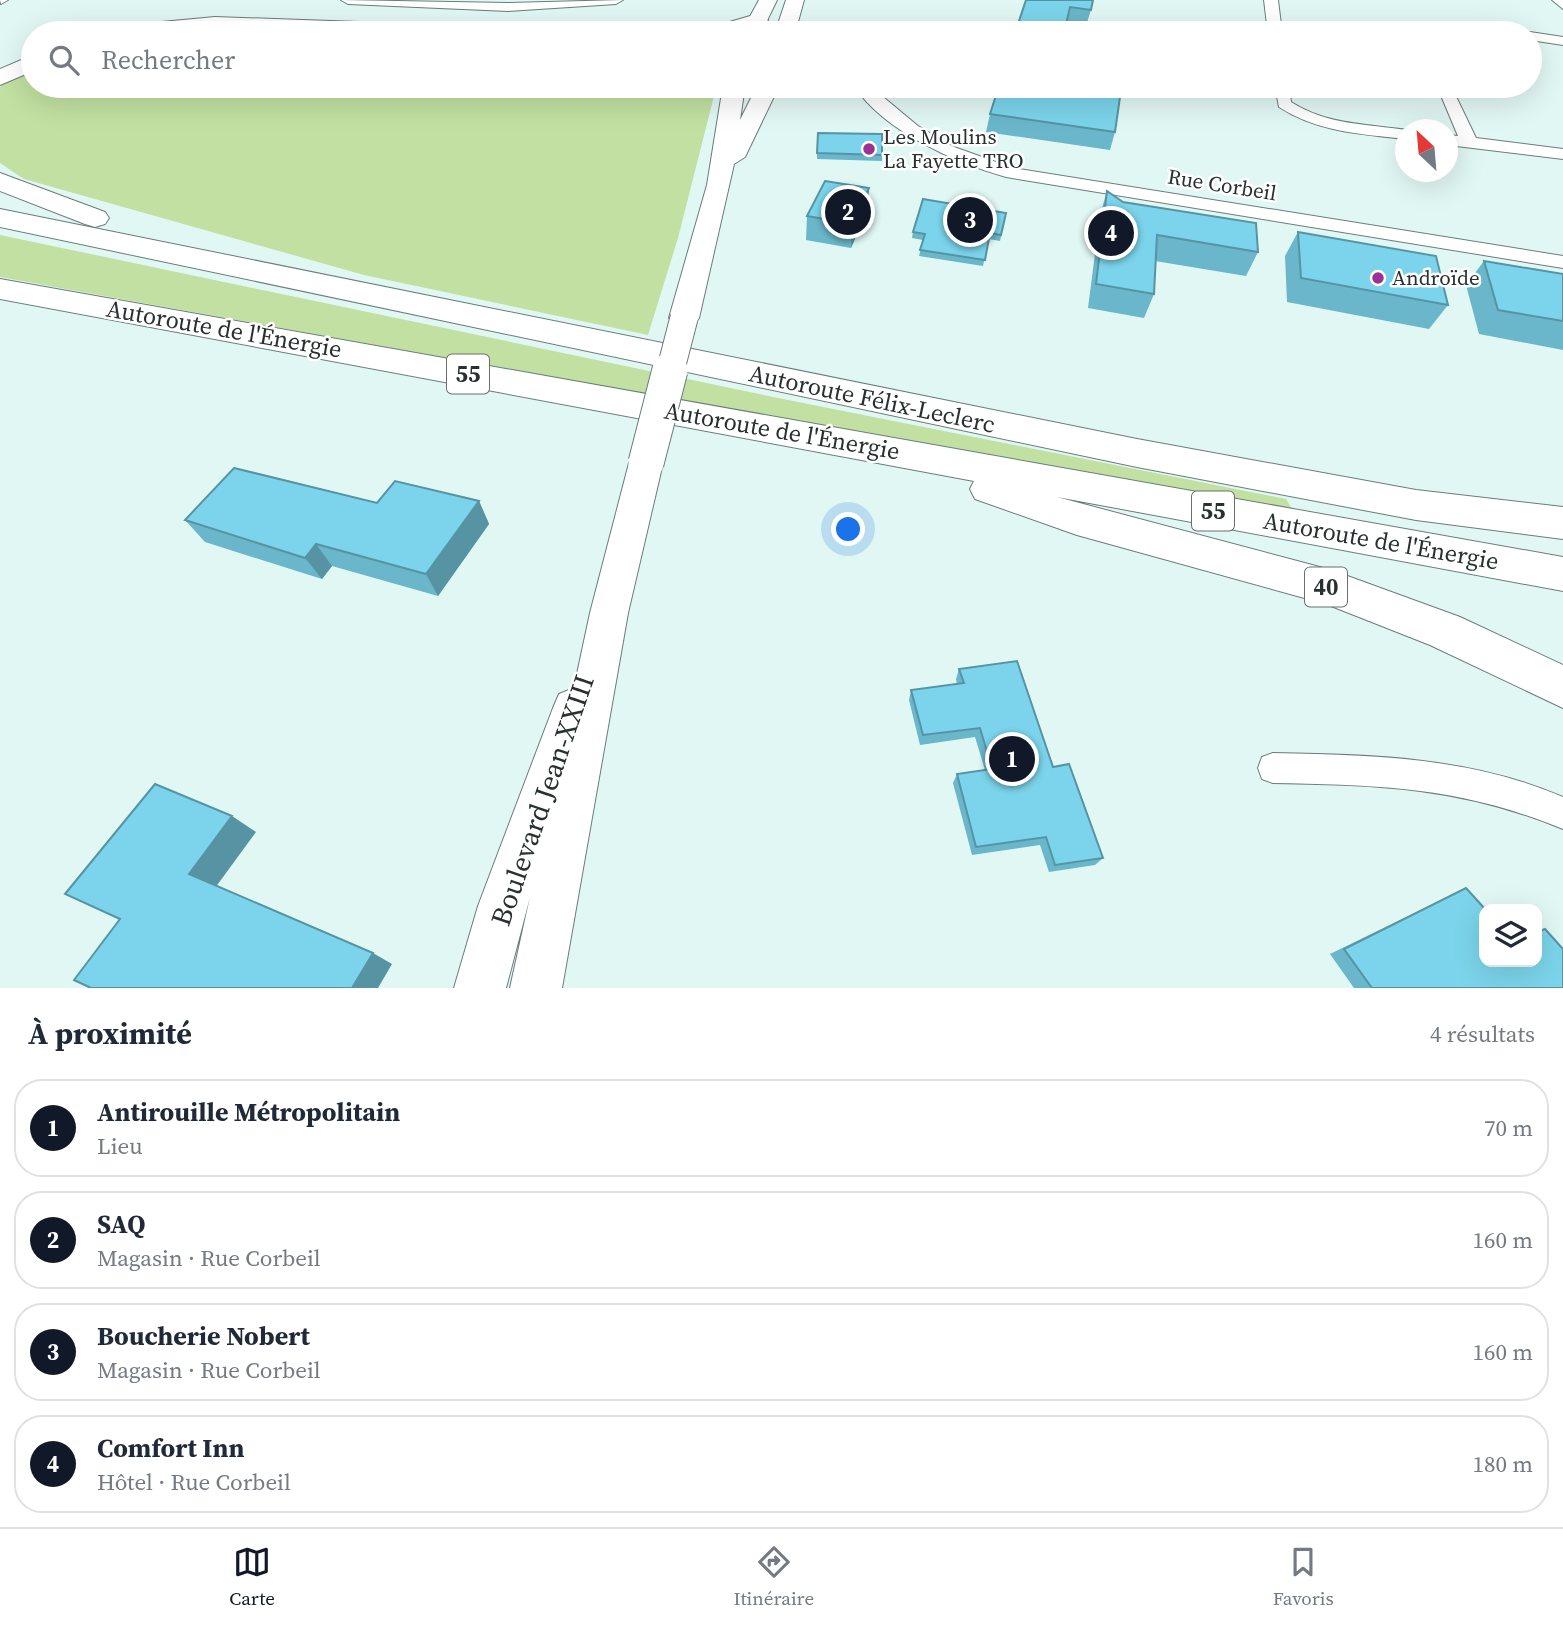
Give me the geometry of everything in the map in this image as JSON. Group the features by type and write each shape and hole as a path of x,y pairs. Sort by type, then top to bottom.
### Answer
{"highway":[{"path":"0,58 21,53"},
{"path":"0,78 21,68"},
{"path":"0,181 184,256"},
{"name":"55","path":"0,218 184,256"},
{"name":"Autoroute Félix-Leclerc","path":"184,256 923,410 1416,505 1563,523"},
{"name":"Autoroute de l'Énergie","path":"0,289 1563,575"},
{"path":"0,301 71,302"},
{"name":"Autoroute Félix-Leclerc","path":"864,446 1077,519 1272,570 1340,592 1455,635 1563,687"},
{"name":"Autoroute de l'Énergie","path":"1416,505 1563,532"}],"street":[{"path":"348,0 508,7 616,0"},
{"path":"757,21 768,0"},
{"path":"789,21 795,0"},
{"path":"1271,0 1274,21"},
{"path":"1559,0 1563,5"},
{"path":"1542,38 1563,41"},
{"name":"Boulevard Jean-XXIII","path":"536,988 609,613 719,185 732,98"},
{"name":"Boulevard Jean-XXIII","path":"719,185 762,98"},
{"name":"Rue Corbeil","path":"874,98 940,148 1012,173 1563,261"},
{"path":"883,98 889,112"},
{"path":"1283,98 1284,104 1301,117 1324,124 1395,133"},
{"path":"1449,98 1469,142"},
{"path":"1458,140 1563,154"},
{"name":"Boulevard Jean-XXIII","path":"480,988 502,906 609,613"},
{"path":"1273,768 1445,777 1510,791 1563,813"}],"green space":[{"path":"21,74 21,98 713,98 678,238 648,335 364,275 24,179 0,163 0,87 9,79"},
{"path":"0,235 778,398 1286,499 1294,512 0,277"}],"building":[{"path":"1026,0 1093,0 1091,10 1070,7 1067,21 1019,21"},
{"path":"995,98 1120,98 1115,132 990,114"},
{"path":"818,133 882,134 882,155 817,153"},
{"path":"825,181 869,188 853,224 807,216"},
{"path":"1107,191 1123,202 1256,223 1258,252 1157,235 1154,294 1096,284"},
{"path":"923,199 1006,213 1001,235 990,233 985,260 920,250 925,234 913,232"},
{"path":"1298,232 1436,256 1448,305 1301,278"},
{"path":"1484,261 1563,274 1563,321 1498,310"},
{"path":"234,468 377,503 395,481 479,501 426,574 316,544 305,558 185,520"},
{"path":"1017,661 1053,767 1069,764 1103,858 1055,865 1046,837 976,847 957,774 992,769 980,728 923,735 911,690 964,683 959,669"},
{"path":"155,784 232,816 189,874 373,953 352,988 91,988 74,980 120,919 65,894"},
{"path":"1466,888 1480,904 1479,967 1542,967 1542,930 1545,929 1563,949 1563,988 1372,988 1344,949"}],"place":[{"name":"Les Moulins La Fayette TRO","path":"869,149"},
{"name":"SAQ","path":"848,212"},
{"name":"Boucherie Nobert","path":"970,220"},
{"name":"Comfort Inn","path":"1111,233"},
{"name":"Androïde","path":"1378,278"},
{"name":"Antirouille Métropolitain","path":"1012,759"}]}
